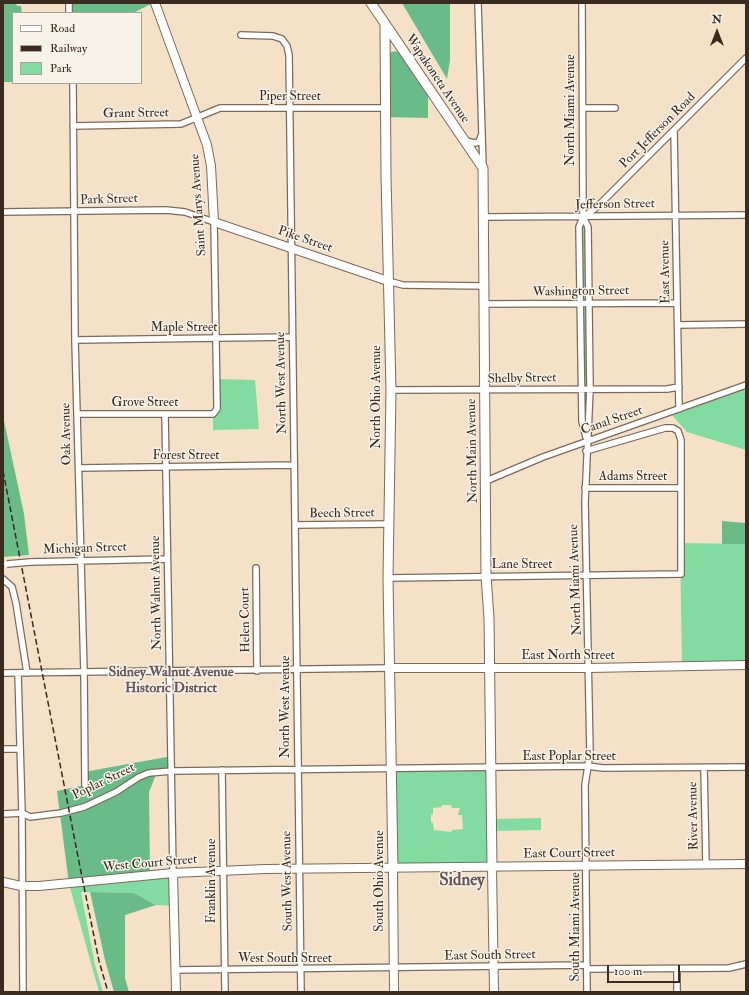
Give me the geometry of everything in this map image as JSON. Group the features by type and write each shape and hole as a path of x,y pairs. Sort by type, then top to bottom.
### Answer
{"main road":[{"name":"Saint Marys Avenue","path":"155,3 207,145 211,166 214,222"},
{"name":"Wapakoneta Avenue","path":"371,3 408,60 483,168"},
{"name":"North Ohio Avenue","path":"385,24 385,108 391,390 388,578 392,769"},
{"path":"385,62 389,53 395,51 408,60"},
{"name":"North Main Avenue","path":"483,168 486,304 486,576 490,668 492,867"},
{"name":"Pike Street","path":"214,222 388,281"},
{"name":"East North Street","path":"390,668 589,668 746,665"},
{"name":"South Ohio Avenue","path":"392,769 394,992"},
{"name":"East Court Street","path":"300,870 746,864"},
{"path":"492,867 494,992"},
{"name":"West Court Street","path":"3,882 22,886 46,886 174,873 300,870"},
{"path":"174,873 176,992"}],"street":[{"name":"North Main Avenue","path":"478,3 483,168"},
{"name":"North Miami Avenue","path":"582,3 583,217 580,227 580,303 582,421 586,441"},
{"name":"North West Avenue","path":"241,35 274,36 282,39 287,46 289,55 298,770"},
{"name":"Port Jefferson Road","path":"583,217 599,205 746,58"},
{"name":"Oak Avenue","path":"72,84 75,212 75,340 84,672 85,785"},
{"name":"Piper Street","path":"197,117 220,108 385,108"},
{"path":"583,108 615,108"},
{"name":"Grant Street","path":"73,126 180,124 197,117"},
{"name":"East Avenue","path":"674,131 679,409"},
{"path":"464,140 475,143 479,142 482,134"},
{"name":"Park Street","path":"3,212 166,210 185,212 214,222"},
{"name":"Jefferson Street","path":"485,217 746,215"},
{"name":"North Miami Avenue","path":"583,217 588,227 590,389 590,420 586,441 585,488 590,753 588,766"},
{"name":"Saint Marys Avenue","path":"214,222 217,409 214,414"},
{"path":"388,281 403,285 485,286"},
{"name":"Washington Street","path":"486,304 677,303"},
{"path":"678,325 746,324"},
{"name":"Maple Street","path":"75,340 292,337"},
{"name":"Canal Street","path":"486,481 586,441 746,385"},
{"name":"Shelby Street","path":"391,390 486,391 667,389 679,387"},
{"name":"Grove Street","path":"77,414 214,414"},
{"name":"North Walnut Avenue","path":"165,414 174,873"},
{"path":"586,452 664,428 673,428 678,431 681,440 680,488"},
{"name":"Forest Street","path":"79,468 294,465"},
{"name":"Adams Street","path":"585,488 680,488"},
{"name":"Lane Street","path":"388,578 681,574 680,488"},
{"name":"Beech Street","path":"295,525 389,524"},
{"name":"Michigan Street","path":"5,564 81,560 167,559"},
{"name":"Helen Court","path":"256,568 257,671"},
{"path":"3,579 12,587 27,673"},
{"path":"3,673 257,671 390,668"},
{"path":"18,673 22,814 23,992"},
{"path":"3,749 20,749"},
{"name":"East Poplar Street","path":"298,770 588,766 603,768 746,767"},
{"name":"South Miami Avenue","path":"587,992 587,866 584,785 588,766"},
{"name":"River Avenue","path":"704,768 706,864"},
{"name":"Poplar Street","path":"3,814 22,814 30,817 67,812 84,807 116,792 138,777 148,773 222,770 298,770"},
{"name":"Franklin Avenue","path":"222,770 225,992"},
{"name":"South West Avenue","path":"298,770 300,992"},
{"name":"East South Street","path":"394,969 493,967 677,969 729,968 746,964"},
{"name":"West South Street","path":"175,970 394,969"},
{"path":"677,969 677,992"}],"green space":[{"path":"3,3 14,3 21,6 22,12 12,12 12,82 3,82"},
{"path":"69,3 153,3 135,12 69,12"},
{"path":"402,3 450,3 450,60 447,79"},
{"path":"395,51 402,54 428,89 428,118 385,117 389,53"},
{"path":"583,217 588,227 586,441 582,421 579,227"},
{"path":"216,379 255,380 259,429 213,430 213,414 217,409"},
{"path":"746,385 746,450 687,432 669,412"},
{"path":"3,416 24,514 29,555 3,557"},
{"path":"722,521 746,523 746,544 722,544"},
{"path":"680,543 746,544 746,665 682,666"},
{"path":"172,756 172,771 157,772 149,792 150,876 69,884 57,791 85,785 84,772"},
{"path":"491,768 492,819 541,818 541,830 492,831 492,867 393,868 392,769","holes":["442,805 451,805 452,808 460,808 458,815 462,815 463,829 452,830 451,832 434,830 433,823 431,822 433,808 442,807"]},
{"path":"173,873 174,906 156,905 134,893 81,892 95,965 103,992 99,992 69,884"},
{"path":"90,892 134,893 156,905 125,915 125,978 129,992 114,992 105,960"}],"railway":[{"path":"3,471 81,872 99,961 108,992"}],"district":[{"name":"Sidney Walnut Avenue Historic District","path":"171,682"},
{"name":"Sidney","path":"462,881"}]}
